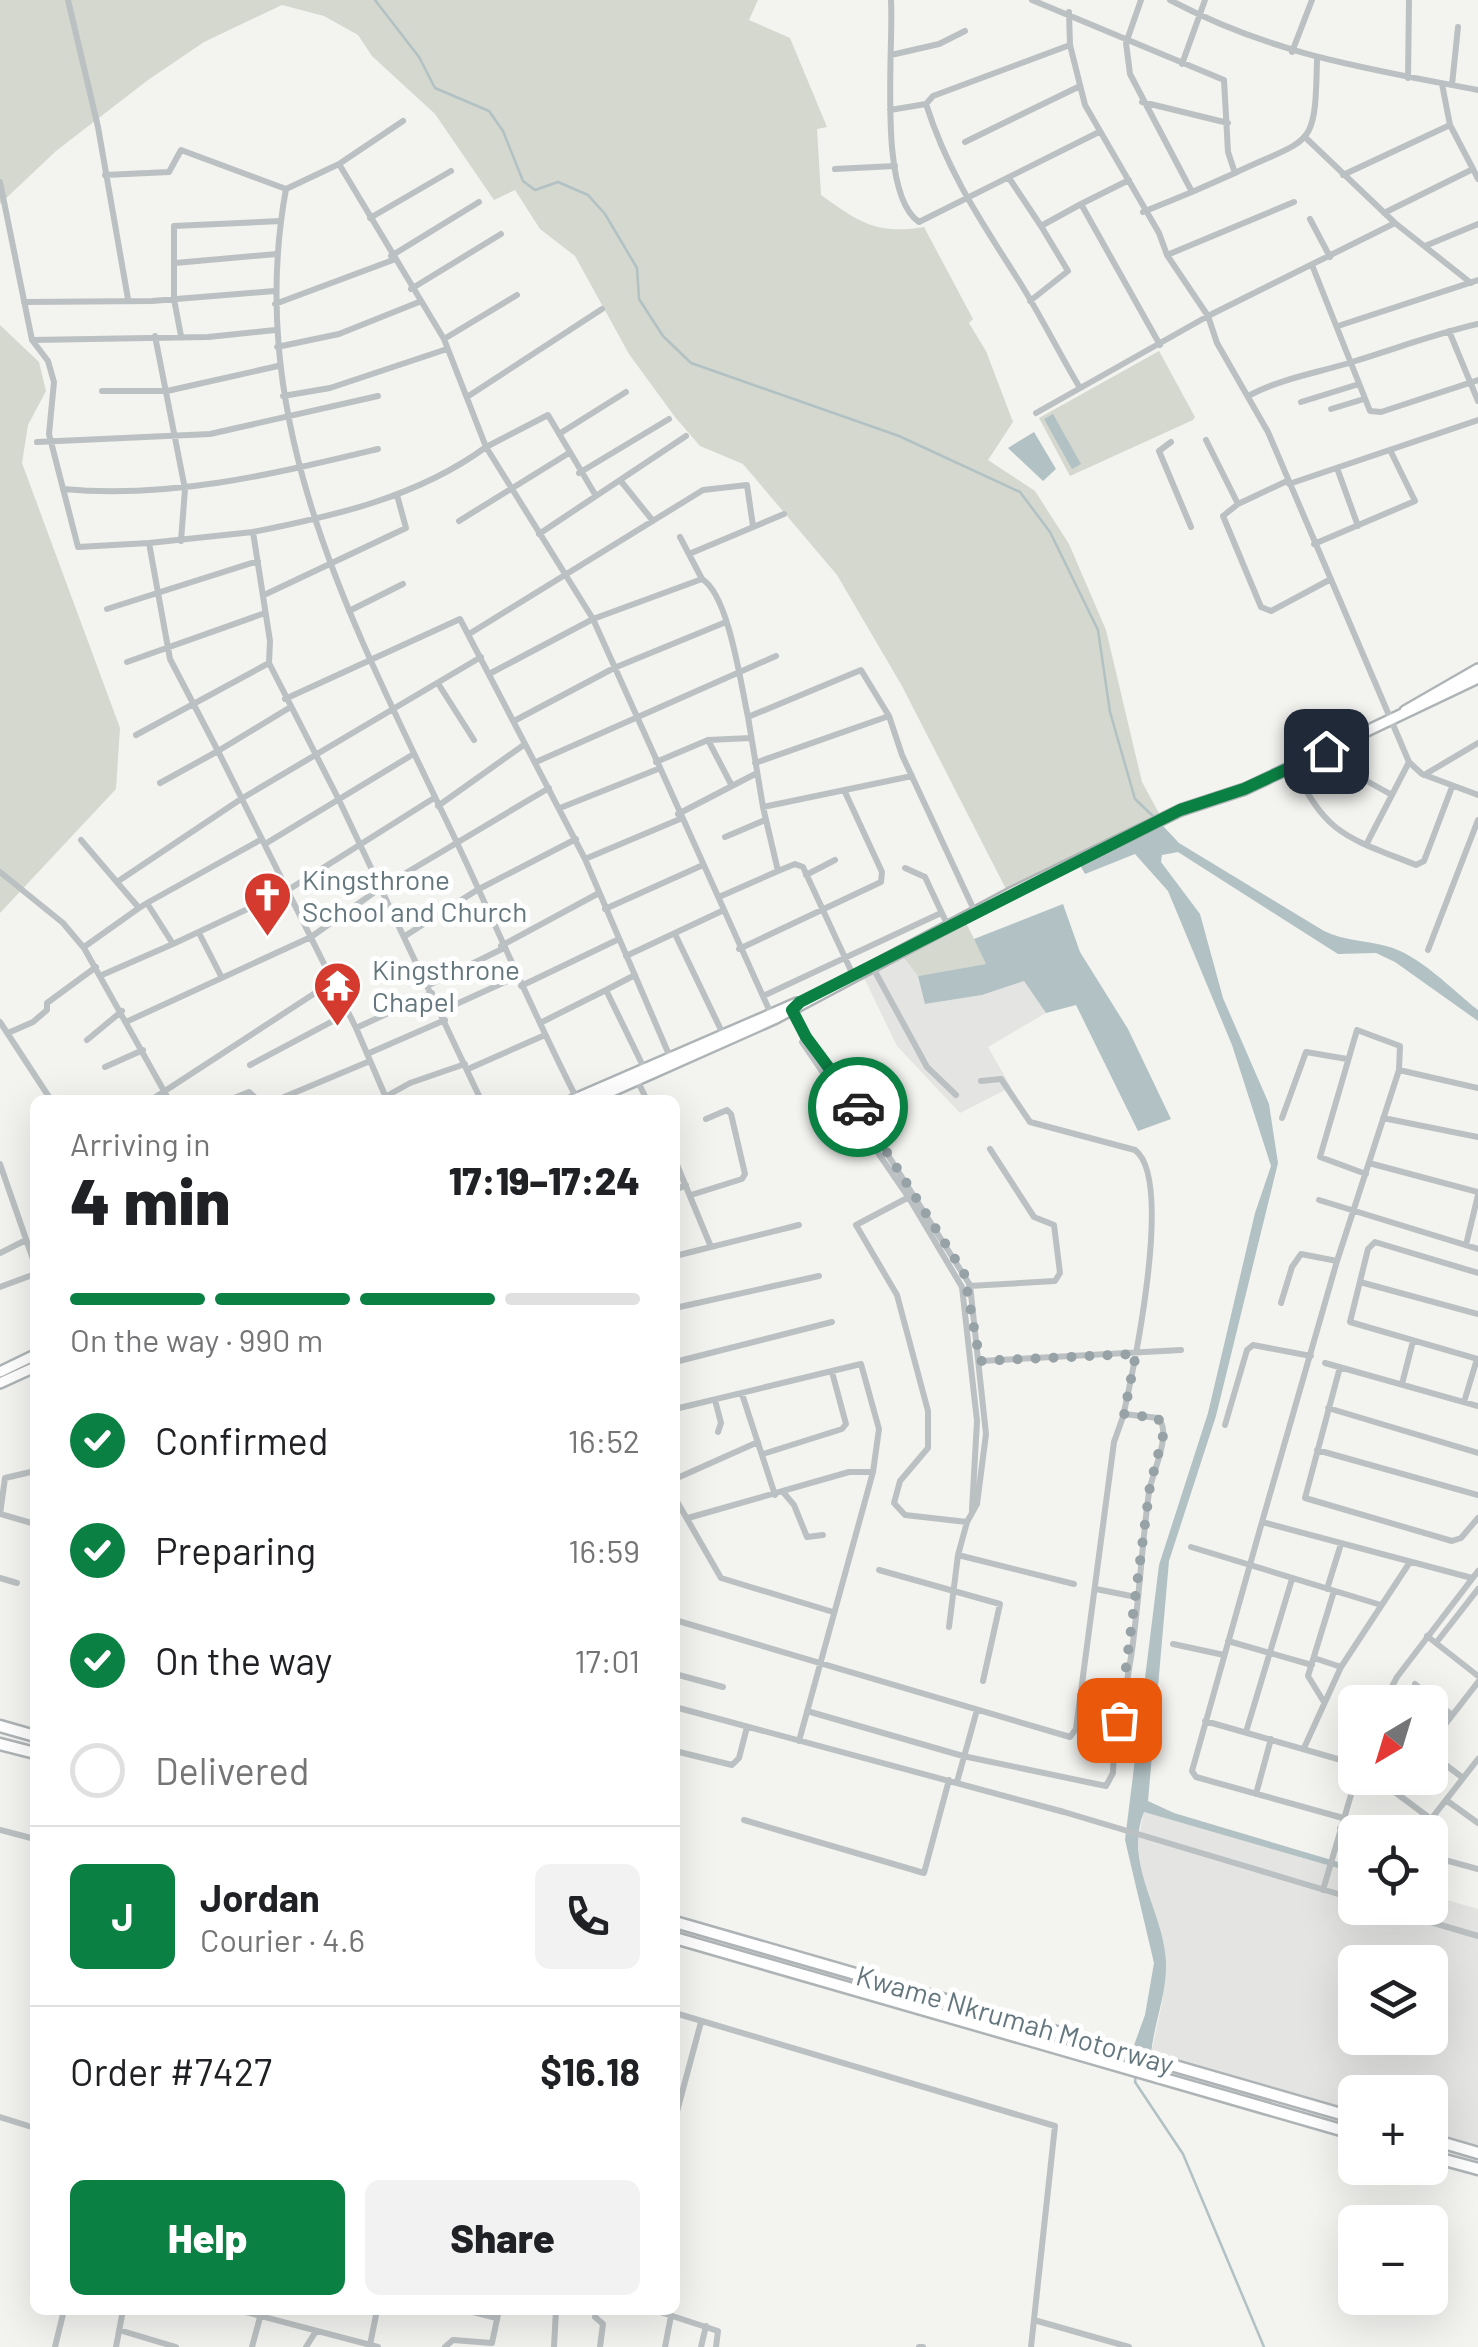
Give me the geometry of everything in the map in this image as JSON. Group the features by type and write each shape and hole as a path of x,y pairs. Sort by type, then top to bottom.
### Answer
{"highway":[{"path":"0,1726 30,1735"},
{"path":"0,1744 30,1752"},
{"name":"Kwame Nkrumah Motorway","path":"680,1923 1338,2113"},
{"name":"Kwame Nkrumah Motorway","path":"680,1939 1338,2129"},
{"path":"1448,2145 1478,2153"},
{"path":"1448,2161 1478,2169"}],"main road":[{"path":"585,1095 722,1032 796,1006 1180,810 1294,766 1389,720 1478,669"},
{"path":"1415,706 1478,678"},
{"path":"610,1095 772,1015"},
{"path":"0,1372 30,1357"},
{"path":"0,1383 30,1369"}],"street":[{"path":"68,0 98,126 128,298"},
{"path":"891,0 890,110 895,166 912,217 919,222 966,202 1099,132"},
{"path":"1032,0 1069,12 1126,42 1226,82 1228,152 1235,173"},
{"path":"1141,0 1126,42 1130,74 1192,192"},
{"path":"1170,0 1200,16 1317,60 1478,90"},
{"path":"1182,64 1206,0"},
{"path":"1292,52 1312,0"},
{"path":"1408,78 1409,0"},
{"path":"1069,12 1078,87 1143,212 1159,234 1167,256 1208,316 1217,343 1250,395 1409,762 1424,776 1478,795"},
{"path":"1452,85 1458,28"},
{"path":"891,55 939,44 965,31"},
{"path":"890,110 926,104 933,96 1070,45"},
{"path":"1143,212 1306,139 1315,122 1317,60"},
{"path":"1442,84 1450,126 1478,179"},
{"path":"965,142 1078,87"},
{"path":"1142,102 1228,123"},
{"path":"926,104 943,158 966,202 1080,388"},
{"path":"104,175 169,172 181,150 286,189 338,164 403,121"},
{"path":"1344,175 1450,126"},
{"path":"1306,139 1395,223 1475,282"},
{"path":"338,164 444,339 486,447 593,618 633,716 772,1015"},
{"path":"835,168 895,166"},
{"path":"1384,212 1473,169"},
{"path":"370,218 450,171"},
{"path":"1009,178 1068,271 1030,301"},
{"path":"1041,226 1129,180"},
{"path":"0,182 32,340 48,361 54,382 52,443 78,547 181,541 315,520 428,482 548,415 596,496"},
{"path":"286,189 274,291 278,366 299,468 315,520 391,713 457,843 501,947 574,1095"},
{"path":"276,304 392,258 479,202"},
{"path":"1167,256 1294,202"},
{"path":"1081,204 1160,346"},
{"path":"1310,218 1330,257"},
{"path":"181,336 174,299 174,226 280,220"},
{"path":"1036,413 1208,316 1395,223"},
{"path":"1424,246 1478,224"},
{"path":"411,289 501,234"},
{"path":"175,263 277,254"},
{"path":"1312,266 1370,410 1381,412 1474,381"},
{"path":"1338,326 1475,282"},
{"path":"24,302 174,299 274,291"},
{"path":"444,339 517,295"},
{"path":"277,348 338,334 419,302"},
{"path":"467,397 602,309"},
{"path":"1250,395 1281,381 1478,324"},
{"path":"32,340 275,330"},
{"path":"1449,331 1474,381 1478,401"},
{"path":"154,336 185,489 181,541"},
{"path":"283,396 330,388 448,349"},
{"path":"102,391 166,391 278,366"},
{"path":"1301,402 1359,384"},
{"path":"558,434 626,392"},
{"path":"38,442 174,438 378,396"},
{"path":"1331,409 1364,398"},
{"path":"579,473 669,420"},
{"path":"1331,579 1264,610 1223,516 1238,504 1288,483 1478,420"},
{"path":"539,534 686,436"},
{"path":"1206,440 1238,504"},
{"path":"1171,442 1160,451 1191,527"},
{"path":"63,489 106,493 185,489 378,449"},
{"path":"1314,544 1415,500 1391,451"},
{"path":"459,522 569,453"},
{"path":"1337,468 1358,526"},
{"path":"620,480 653,521"},
{"path":"469,634 703,490 742,483 749,489 752,526"},
{"path":"264,596 406,528 397,494"},
{"path":"688,554 784,514"},
{"path":"253,532 264,596 268,663 338,798 479,1095"},
{"path":"680,538 702,579 710,583 726,622 778,871"},
{"path":"150,542 170,660 288,890 385,1095"},
{"path":"107,610 258,561"},
{"path":"491,673 593,618 702,579"},
{"path":"348,611 404,584"},
{"path":"127,662 265,613"},
{"path":"286,699 457,617 491,673 586,859 670,1057"},
{"path":"514,721 614,668 726,622"},
{"path":"536,762 776,656"},
{"path":"117,882 242,799 440,685 481,657"},
{"path":"136,735 268,663"},
{"path":"748,717 860,670 890,716 912,776 975,912"},
{"path":"440,685 474,740"},
{"path":"160,783 289,708"},
{"path":"755,762 890,716"},
{"path":"560,808 708,740 750,738"},
{"path":"708,740 732,786"},
{"path":"438,806 525,744"},
{"path":"1424,776 1478,744"},
{"path":"84,948 143,905 263,842 412,755"},
{"path":"1366,845 1409,762"},
{"path":"1294,766 1315,811 1366,845 1422,864 1452,787"},
{"path":"586,859 679,817 757,773"},
{"path":"1356,775 1392,795"},
{"path":"762,807 912,776"},
{"path":"128,1022 311,937 378,888 549,788"},
{"path":"739,950 881,882 882,872 845,792"},
{"path":"102,975 199,934 288,890 434,798"},
{"path":"725,836 765,820"},
{"path":"1428,950 1478,820"},
{"path":"405,936 477,890 576,839"},
{"path":"81,840 143,905 172,944"},
{"path":"806,876 835,860"},
{"path":"719,897 799,863 853,975"},
{"path":"605,908 702,865"},
{"path":"905,868 924,877 948,927"},
{"path":"0,872 63,923 84,948 166,1095"},
{"path":"356,1028 598,893"},
{"path":"626,956 724,910"},
{"path":"763,996 941,913"},
{"path":"199,934 222,976"},
{"path":"675,934 722,1032"},
{"path":"521,986 619,940"},
{"path":"872,965 927,1068 956,1095"},
{"path":"8,1033 33,1022 47,1010 47,1003 96,967"},
{"path":"540,1023 635,975"},
{"path":"441,1011 516,977"},
{"path":"158,1095 332,982"},
{"path":"606,990 644,1068"},
{"path":"796,1006 806,1037 912,1196 966,1286 980,1361 986,1434 980,1490 958,1556 948,1627"},
{"path":"87,1040 122,1011"},
{"path":"250,1064 348,1013"},
{"path":"287,1095 445,1020"},
{"path":"0,1022 47,1095"},
{"path":"1338,1817 1193,1774 1336,1262 1354,1211 1366,1174 1382,1118 1399,1070 1400,1046 1360,1029 1347,1058 1320,1157 1366,1174"},
{"path":"391,1095 410,1083 467,1067 545,1035"},
{"path":"105,1067 143,1050"},
{"path":"1282,1118 1306,1052 1347,1058"},
{"path":"1399,1070 1478,1088"},
{"path":"680,1621 1070,1737 1076,1729 1114,1442 1124,1414 1147,1292 1152,1212 1144,1159 1136,1150 1030,1122 1001,1079 980,1081"},
{"path":"638,1080 645,1095"},
{"path":"691,1195 742,1179 745,1174 731,1114 727,1110 706,1119"},
{"path":"1382,1118 1478,1136"},
{"path":"966,1286 1055,1281 1060,1273 1054,1225 1034,1217 990,1148"},
{"path":"0,1164 30,1251"},
{"path":"1369,1164 1478,1194 1466,1245"},
{"path":"680,1171 710,1247"},
{"path":"680,1188 686,1185"},
{"path":"912,1196 856,1225 897,1296 928,1411 928,1448 900,1481 894,1502 905,1514 967,1522"},
{"path":"1319,1200 1478,1249"},
{"path":"680,1255 799,1225"},
{"path":"0,1253 26,1240"},
{"path":"1464,1402 1478,1359 1350,1322 1374,1242 1478,1273"},
{"path":"1281,1303 1292,1267 1301,1254 1336,1262"},
{"path":"0,1287 30,1276"},
{"path":"680,1307 818,1276"},
{"path":"1360,1282 1478,1314"},
{"path":"966,1286 977,1420 972,1510"},
{"path":"680,1361 832,1322"},
{"path":"1402,1384 1413,1341"},
{"path":"1225,1424 1247,1350 1253,1345 1312,1356"},
{"path":"980,1361 1180,1350"},
{"path":"1325,1363 1478,1406"},
{"path":"680,1408 862,1364 879,1429 873,1472 857,1542 833,1612 799,1741"},
{"path":"1340,1367 1304,1493 1310,1502 1452,1541 1461,1538 1478,1518"},
{"path":"763,1454 834,1433 846,1424 832,1372"},
{"path":"742,1394 779,1493 794,1505 807,1536 823,1534"},
{"path":"716,1400 721,1423 718,1432"},
{"path":"1328,1408 1478,1453"},
{"path":"1113,1738 1150,1486 1164,1422 1124,1414"},
{"path":"680,1477 758,1442"},
{"path":"1317,1450 1478,1495"},
{"path":"30,1472 5,1478 0,1514 30,1523"},
{"path":"688,1518 849,1472 873,1472"},
{"path":"680,1506 721,1578 833,1612"},
{"path":"1262,1522 1472,1578"},
{"path":"1324,1702 1310,1682 1341,1544"},
{"path":"1191,1547 1382,1604"},
{"path":"958,1556 1074,1584"},
{"path":"1304,1748 1341,1667 1410,1562"},
{"path":"879,1570 997,1601 1002,1608 983,1681"},
{"path":"1395,1685 1478,1571"},
{"path":"0,1578 17,1583"},
{"path":"1246,1732 1292,1579"},
{"path":"1096,1589 1136,1597"},
{"path":"1436,1643 1478,1589"},
{"path":"1428,1636 1476,1677"},
{"path":"1228,1641 1269,1654 1341,1667"},
{"path":"1174,1644 1224,1655"},
{"path":"1448,1720 1476,1677 1478,1662"},
{"path":"680,1675 722,1688"},
{"path":"1415,1684 1452,1715"},
{"path":"680,1708 1150,1836 1338,1894"},
{"path":"744,1820 924,1873 977,1710"},
{"path":"806,1712 963,1756 1106,1786 1113,1773 1114,1749 1084,1738"},
{"path":"1205,1720 1338,1759"},
{"path":"680,1752 732,1765 739,1758 747,1727"},
{"path":"1256,1794 1271,1740"},
{"path":"1434,1815 1478,1758"},
{"path":"1448,1768 1462,1778"},
{"path":"1399,1795 1426,1815"},
{"path":"1446,1800 1478,1823"},
{"path":"0,1830 30,1838"},
{"path":"1323,1890 1338,1835"},
{"path":"1448,1861 1478,1869"},
{"path":"1441,1925 1478,1936"},
{"path":"680,2015 1055,2126 1031,2347"},
{"path":"680,2101 702,2022"},
{"path":"0,2117 30,2126"},
{"path":"55,2347 63,2315"},
{"path":"116,2347 122,2315"},
{"path":"252,2347 260,2315"},
{"path":"267,2315 374,2346 377,2315"},
{"path":"445,2347 453,2340 492,2345 498,2315"},
{"path":"554,2347 556,2315"},
{"path":"669,2315 706,2326 720,2335 716,2347"},
{"path":"665,2347 672,2316"},
{"path":"595,2318 603,2324 600,2347"},
{"path":"1034,2320 1129,2347"},
{"path":"701,2347 706,2326"},
{"path":"120,2330 176,2347"},
{"path":"306,2347 316,2330"}],"shaded area":[{"path":"0,0 758,0 749,20 790,38 827,127 817,129 821,195 846,213 880,228 924,227 973,319 969,323 986,351 1013,422 988,460 1035,491 1069,544 1106,630 1142,782 1161,817 1007,891 902,686 837,575 743,464 700,446 629,354 575,256 540,229 515,190 494,200 435,114 372,56 358,35 324,16 282,5 204,42 148,80 56,151 0,204"},
{"path":"0,325 39,362 46,391 28,425 22,463 120,728 116,789 0,913"},
{"path":"1159,351 1195,417 1193,420 1070,476 1039,418"},
{"path":"1053,414 1081,464 1072,469 1044,419"},
{"path":"1034,432 1056,469 1043,481 1008,448"},
{"path":"1163,826 1179,843 1324,931 1410,956 1478,1010 1478,1021 1395,962 1376,953 1338,954 1178,852 1162,855 1161,862 1200,914 1223,998 1269,1104 1278,1163 1216,1416 1169,1561 1148,1801 1174,1813 1338,1862 1338,1868 1144,1812 1138,1850 1166,1962 1151,2054 1133,2048 1145,2015 1154,1963 1125,1840 1159,1565 1208,1413 1255,1213 1271,1166 1232,1045 1168,891 1135,854 1085,874 1080,865"},
{"path":"1063,904 1080,952 1128,1029 1171,1119 1138,1131 1076,1005 1046,1013 1024,981 982,995 925,1004 918,976 986,964 974,939"},
{"path":"966,923 987,964 918,976 903,957"},
{"path":"903,957 918,976 926,1004 982,995 1024,981 1046,1013 988,1047 1011,1087 960,1113 897,1046 864,978"},
{"path":"1144,1812 1338,1868 1338,1925 1448,1925 1448,1900 1478,1909 1478,2148 1448,2139 1448,2075 1338,2075 1338,2107 1151,2054 1163,1998 1138,1840"}],"waterway":[{"path":"375,0 419,57 435,88 489,111 503,131 523,181 535,190 558,182 588,195 605,214 637,268 639,299 663,336 691,363 899,436 1020,492 1050,532 1098,630 1110,712 1135,799 1154,817"},
{"path":"1136,2075 1135,2082 1183,2154 1264,2347"}],"way so far":[{"path":"858,1107 964,1273 970,1286 980,1361 1136,1354 1124,1414 1158,1418 1164,1422 1164,1432 1150,1486 1119,1720"}],"place":[{"name":"Kingsthrone School and Church","path":"267,938"},
{"name":"Kingsthrone Chapel","path":"337,1028"}],"route":[{"path":"858,1107 806,1037 792,1010 800,1002 1180,810 1232,794 1326,751"}]}
